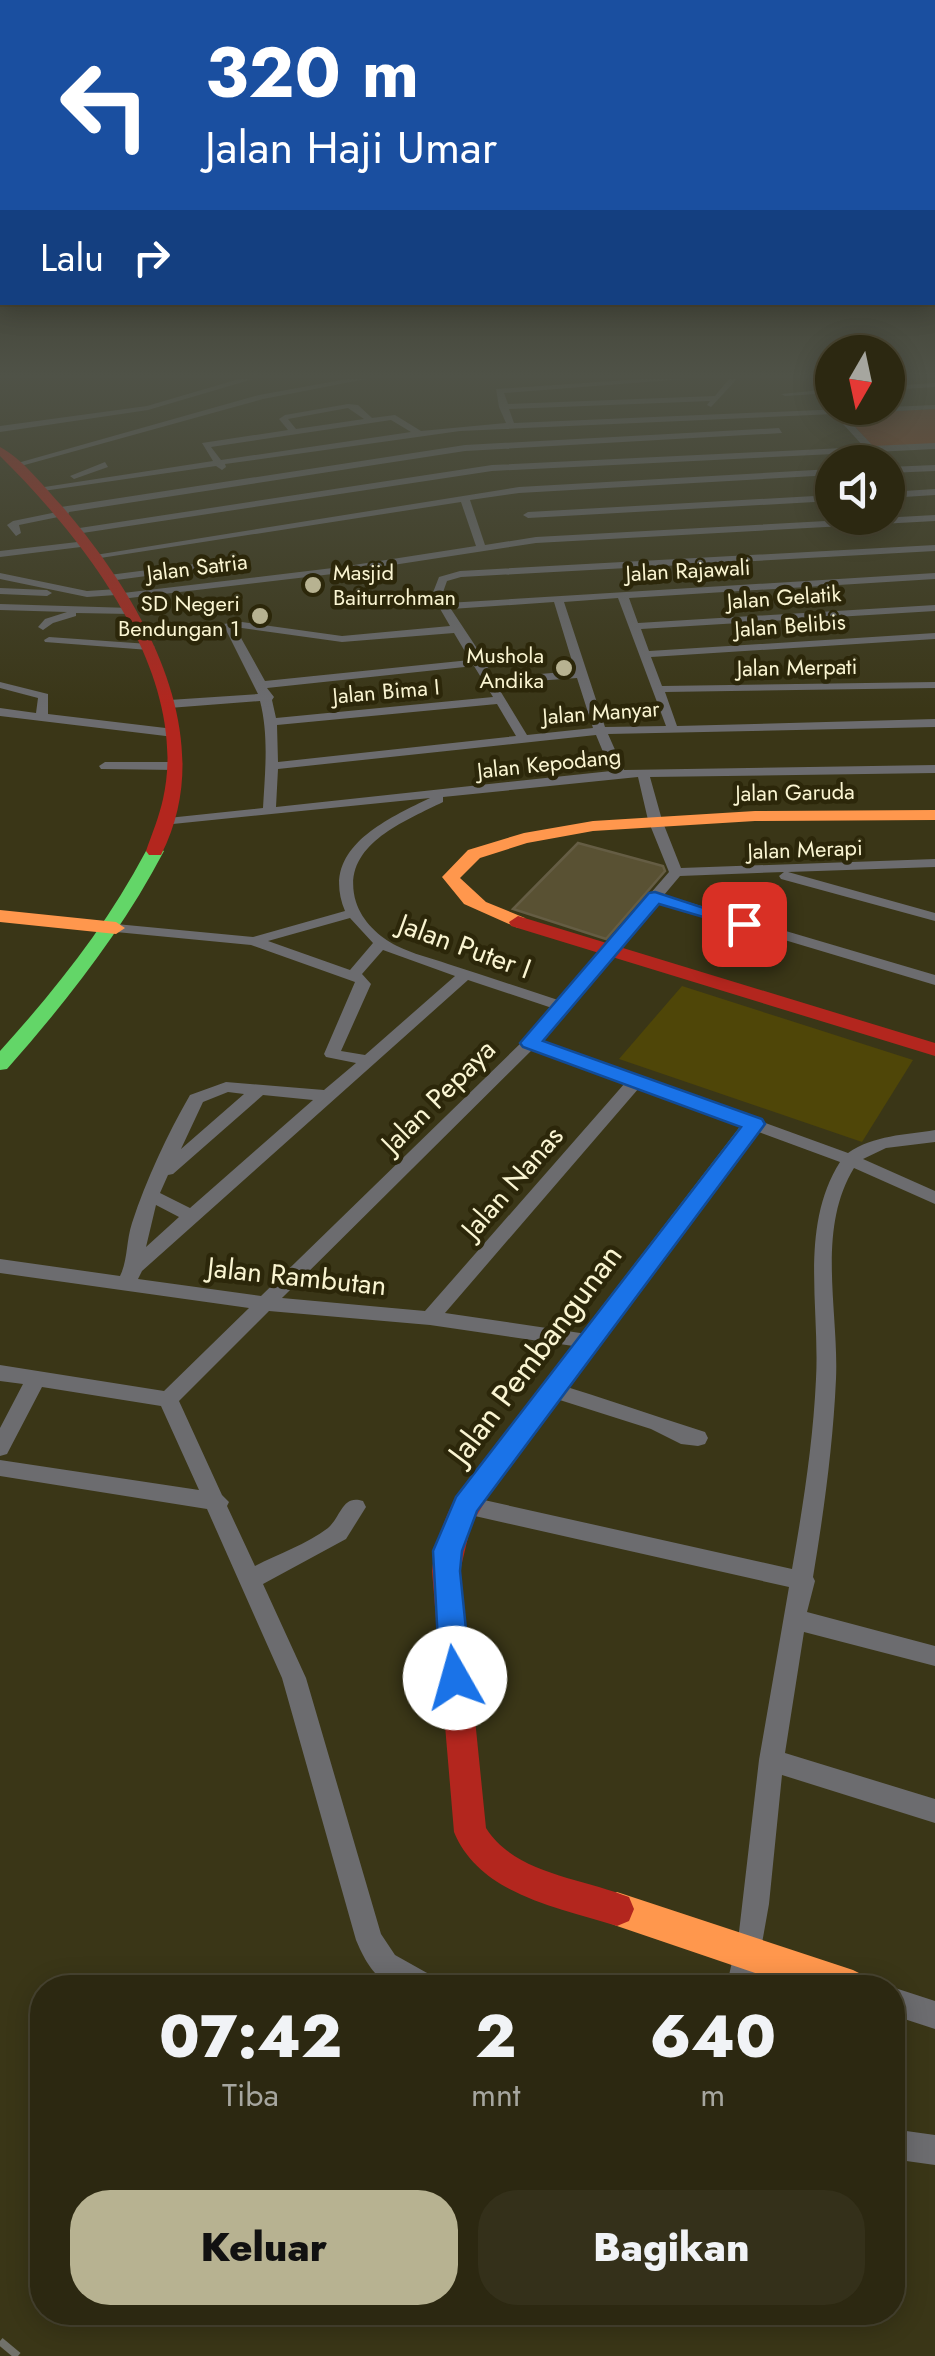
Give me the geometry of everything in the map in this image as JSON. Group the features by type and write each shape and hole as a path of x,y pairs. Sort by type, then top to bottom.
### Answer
{"street":[{"path":"0,1064 116,928 143,884 168,822 176,766 169,704 147,641 77,531 43,489"},
{"path":"0,554 213,489"},
{"path":"241,489 278,527"},
{"path":"77,531 353,489"},
{"path":"406,489 422,504"},
{"path":"16,533 14,524 77,531 278,527 537,489"},
{"path":"519,490 549,568"},
{"path":"905,493 935,492"},
{"path":"464,498 481,546"},
{"path":"528,515 815,499"},
{"name":"Jalan Satria","path":"120,594 341,570 536,540 935,518"},
{"path":"769,528 778,541"},
{"path":"523,738 492,681 443,606 436,590 449,576 935,548"},
{"path":"0,607 75,609 202,566"},
{"path":"0,576 88,594"},
{"name":"Jalan Rajawali","path":"443,606 935,576"},
{"path":"0,591 120,594"},
{"path":"622,594 648,654 672,727"},
{"path":"558,598 600,731 619,774"},
{"path":"54,608 44,625 68,617 75,609"},
{"name":"Jalan Gelatik","path":"636,626 935,608"},
{"path":"49,640 147,641 229,626 256,626 342,639 458,629"},
{"path":"229,626 265,691 274,722 269,812"},
{"name":"Jalan Belibis","path":"648,654 935,636"},
{"path":"169,704 480,662"},
{"path":"492,681 582,674"},
{"path":"0,684 46,698 41,719"},
{"name":"Jalan Merpati","path":"660,689 935,685"},
{"name":"Jalan Bima I","path":"274,722 502,700"},
{"path":"0,712 174,734"},
{"name":"Jalan Manyar","path":"272,766 600,731 935,723"},
{"path":"105,766 176,766"},
{"name":"Jalan Kepodang","path":"168,822 619,774 935,768"},
{"path":"643,774 655,820 676,872"},
{"path":"253,941 353,913 345,878 360,846 445,795"},
{"name":"Jalan Garuda","path":"612,949 512,920 480,906 452,884 452,872 463,858 530,835 655,820 935,815"},
{"name":"Jalan Merapi","path":"676,872 935,863"},
{"path":"768,870 935,917"},
{"name":"Jalan Pepaya","path":"168,1399 530,1043 676,872"},
{"path":"655,897 935,980"},
{"name":"Jalan Puter I","path":"353,913 381,943 564,1007"},
{"path":"0,916 253,941 353,976 364,984 332,1054 368,1060"},
{"path":"353,976 381,943"},
{"path":"612,949 935,1050"},
{"path":"130,1276 465,974"},
{"path":"530,1043 850,1160 935,1198"},
{"name":"Jalan Nanas","path":"430,1318 636,1081"},
{"path":"130,1276 150,1195 196,1099 226,1087 328,1096"},
{"path":"162,1173 260,1089"},
{"name":"Jalan Pembangunan","path":"754,1124 466,1505 447,1551 446,1571 471,1840 480,1854 500,1868 811,1975"},
{"path":"744,1975 750,1956 771,1760 804,1581 821,1444 827,1349 823,1272 838,1179 850,1160 871,1146 935,1136"},
{"path":"150,1195 193,1217"},
{"name":"Jalan Rambutan","path":"0,1266 130,1276 268,1304 430,1318 587,1341"},
{"path":"0,1374 168,1399 218,1502 294,1678 369,1940 385,1965 403,1975"},
{"path":"0,1448 36,1379"},
{"path":"551,1390 658,1423 680,1436 698,1438"},
{"path":"0,1468 218,1502"},
{"path":"466,1505 804,1581"},
{"path":"251,1579 338,1533 354,1507"},
{"path":"794,1619 935,1656"},
{"path":"771,1760 935,1811"},
{"path":"905,2006 935,2016"},
{"path":"905,2146 935,2150"}],"shaded area":[{"path":"682,986 913,1060 862,1142 619,1059"}],"building":[{"path":"578,843 663,866 665,871 606,939 513,909"}],"railway":[{"path":"0,2341 18,2356"}],"traffic: fast":[{"path":"0,1064 85,963 155,851"},
{"path":"481,1485 754,1124"}],"traffic: slow":[{"path":"518,922 480,906 456,886 451,877 474,854 524,838 593,826 755,816 935,815"},
{"path":"0,916 116,928"},
{"path":"617,1909 814,1975"}],"traffic: jam":[{"path":"40,489 112,580 141,632 163,686 174,741 172,797 155,851"},
{"path":"518,922 935,1050"},
{"path":"481,1485 457,1525 446,1571 470,1832 480,1848 513,1873 617,1909"}],"place":[{"name":"Masjid Baiturrohman","path":"313,585"},
{"name":"SD Negeri Bendungan 1","path":"260,616"},
{"name":"Mushola Andika","path":"564,668"}],"route":[{"path":"455,1678 447,1551 466,1505 754,1124 530,1043 655,897 744,924"}]}
